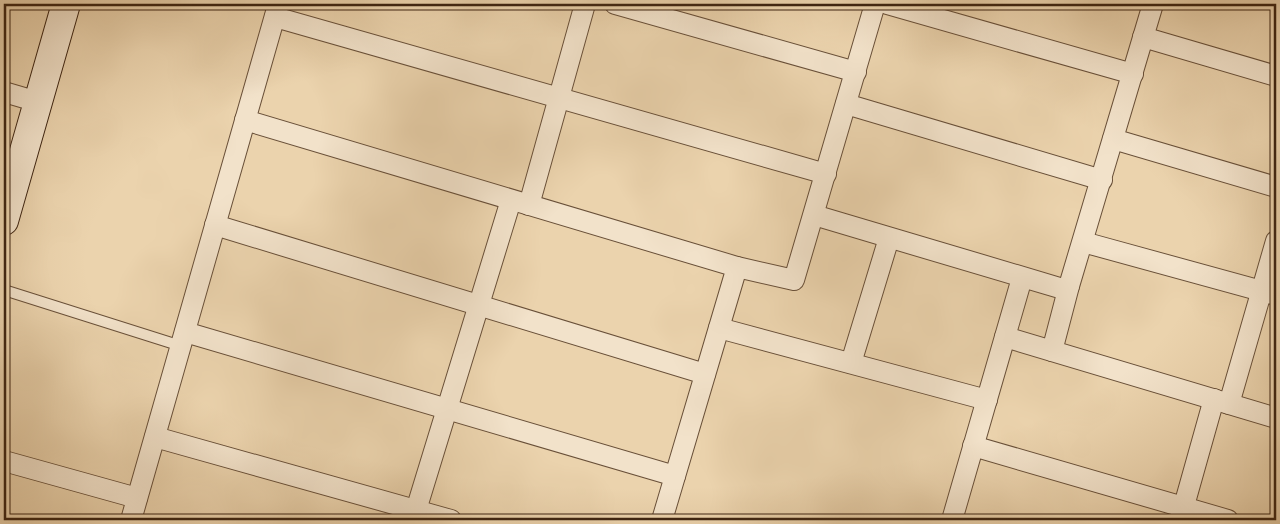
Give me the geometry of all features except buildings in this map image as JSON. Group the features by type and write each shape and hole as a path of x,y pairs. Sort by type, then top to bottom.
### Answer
{"street":[{"path":"414,515 478,305 520,202 559,98 585,4"},
{"path":"615,4 856,72"},
{"path":"245,120 737,267 794,280 875,4"},
{"path":"887,4 1133,74"},
{"path":"1052,351 1069,286 1153,4"},
{"path":"6,206 38,102 59,5"},
{"path":"131,520 276,10 559,98 826,174"},
{"path":"1143,37 1276,76"},
{"path":"4,92 38,102"},
{"path":"846,104 1102,180"},
{"path":"1113,139 1276,187"},
{"path":"814,215 1022,278 1063,289 1069,286"},
{"path":"215,225 705,374"},
{"path":"851,364 888,238"},
{"path":"1083,242 1269,293"},
{"path":"1182,514 1222,402 1269,293 1276,242"},
{"path":"662,520 737,267"},
{"path":"952,520 1022,278"},
{"path":"719,328 987,400"},
{"path":"1005,337 1276,418"},
{"path":"183,339 447,408 676,476"},
{"path":"155,437 414,515 451,520"},
{"path":"973,446 1182,514 1228,520"},
{"path":"4,461 137,498"}],"lane":[{"path":"4,290 183,339"}]}
